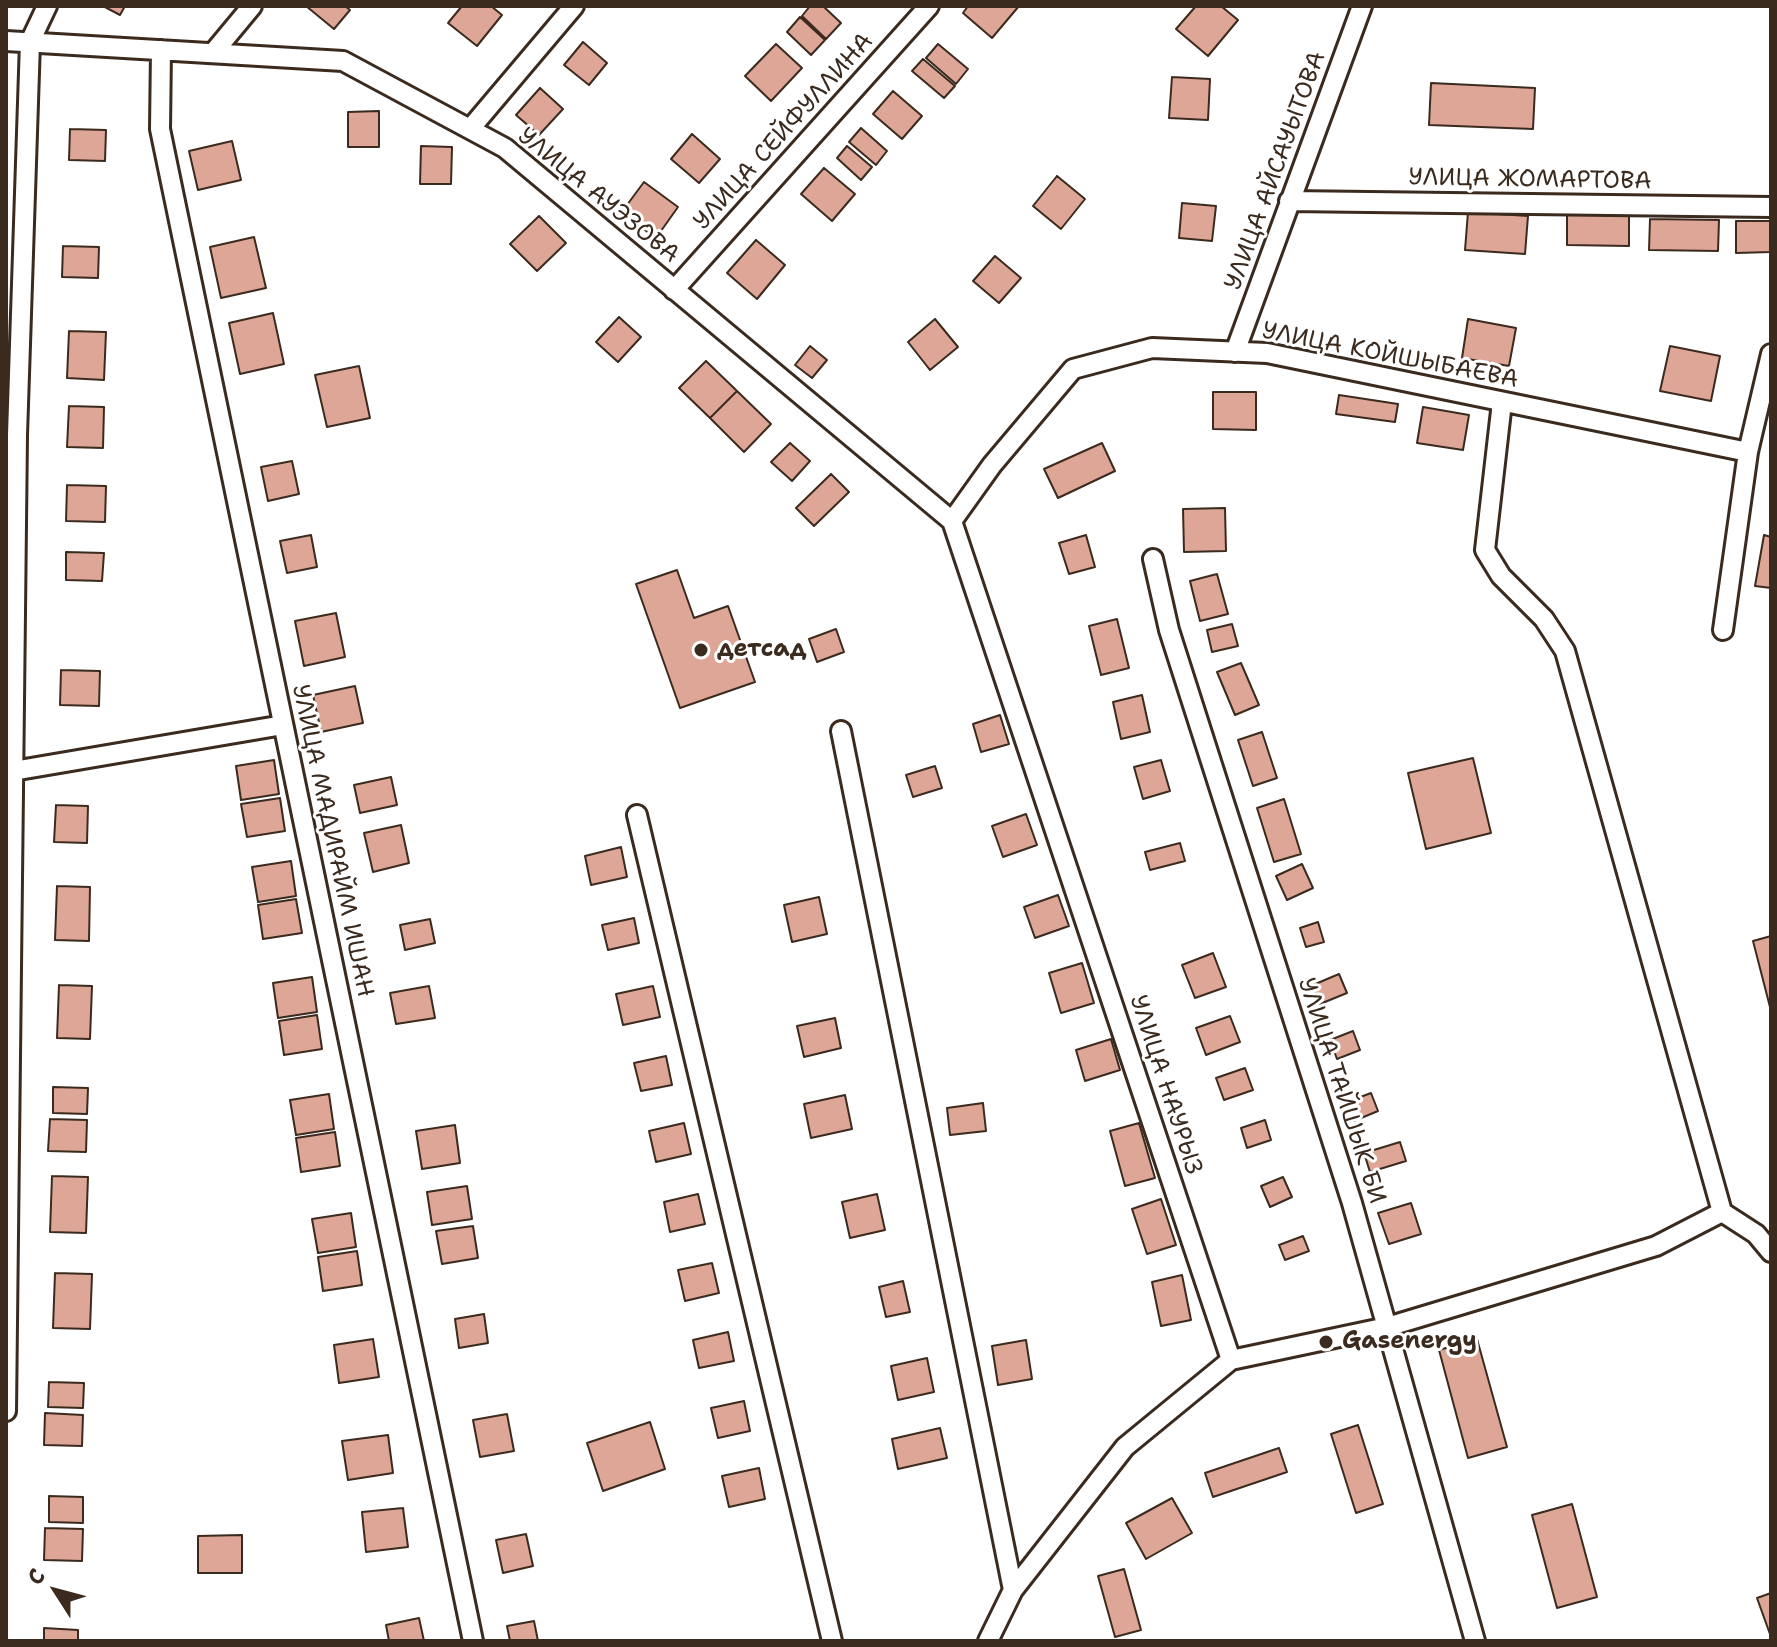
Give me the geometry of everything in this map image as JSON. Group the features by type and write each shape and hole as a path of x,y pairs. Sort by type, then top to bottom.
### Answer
{"street":[{"path":"6,1411 13,771 10,666 30,42 47,6"},
{"path":"213,53 252,6"},
{"path":"470,129 574,6"},
{"name":"УЛИЦА СЕЙФУЛЛИНА","path":"674,290 929,6"},
{"name":"УЛИЦА АЙСАУЫТОВА","path":"1235,352 1362,6"},
{"name":"УЛИЦА АУЭЗОВА","path":"6,41 343,61 505,148 952,521"},
{"name":"УЛИЦА МАДИРАЙМ ИШАН","path":"161,50 160,129 473,1641"},
{"name":"УЛИЦА ЖОМАРТОВА","path":"1289,201 1771,207"},
{"name":"УЛИЦА КОЙШЫБАЕВА","path":"952,521 992,465 1073,369 1152,348 1267,353 1748,452"},
{"path":"1723,630 1748,452 1771,354"},
{"path":"1502,402 1485,550 1501,576 1544,619 1565,651 1722,1212 1756,1234 1771,1252"},
{"name":"УЛИЦА НАУРЫЗ","path":"952,521 1231,1360"},
{"name":"УЛИЦА ТАЙШЫК БИ","path":"1153,559 1169,630 1352,1203 1475,1641"},
{"path":"13,771 283,725"},
{"path":"841,731 1013,1590"},
{"path":"637,815 832,1641"},
{"path":"988,1641 1013,1590 1125,1447 1231,1360 1387,1327 1656,1246 1722,1212"}],"building":[{"path":"103,6 125,6 120,15"},
{"path":"306,6 345,6 350,10 334,29"},
{"path":"462,6 491,6 502,15 477,46 448,23"},
{"path":"810,6 823,6 841,23 826,39 802,16"},
{"path":"968,6 1019,6 992,38 963,13"},
{"path":"1196,6 1221,6 1238,20 1208,56 1176,29"},
{"path":"800,17 825,40 811,55 787,32"},
{"path":"583,42 607,63 589,85 564,65"},
{"path":"776,44 802,68 771,101 745,76"},
{"path":"938,44 968,69 956,84 926,58"},
{"path":"923,59 955,86 944,98 912,71"},
{"path":"1172,77 1210,79 1208,120 1169,118"},
{"path":"1431,83 1535,88 1533,129 1429,125"},
{"path":"540,88 563,109 539,135 516,115"},
{"path":"893,91 922,116 902,139 873,114"},
{"path":"379,111 379,147 348,147 348,112"},
{"path":"861,128 887,151 876,165 849,142"},
{"path":"70,129 106,130 105,161 69,160"},
{"path":"692,134 720,159 699,183 671,159"},
{"path":"232,141 241,180 198,190 189,151"},
{"path":"421,146 452,147 451,184 420,184"},
{"path":"847,146 872,167 861,180 837,158"},
{"path":"824,168 855,194 832,221 801,194"},
{"path":"1057,176 1085,199 1061,229 1033,206"},
{"path":"644,182 678,207 656,238 621,213"},
{"path":"1182,203 1216,206 1212,241 1179,238"},
{"path":"1468,212 1528,216 1525,254 1465,250"},
{"path":"1567,214 1629,216 1629,246 1567,245"},
{"path":"539,216 566,243 537,271 510,244"},
{"path":"1650,219 1719,220 1718,251 1649,250"},
{"path":"1736,221 1771,221 1771,252 1736,253"},
{"path":"254,237 266,288 221,298 210,247"},
{"path":"756,240 785,265 757,299 727,273"},
{"path":"63,246 99,247 98,278 62,277"},
{"path":"995,256 1021,278 999,303 973,281"},
{"path":"273,313 284,364 240,374 229,323"},
{"path":"619,317 641,337 618,362 596,342"},
{"path":"935,319 958,347 930,370 908,342"},
{"path":"1468,319 1516,328 1509,366 1462,358"},
{"path":"69,331 106,332 104,380 67,378"},
{"path":"810,346 827,360 812,378 795,365"},
{"path":"1670,346 1720,356 1711,401 1660,391"},
{"path":"706,361 737,391 710,418 679,388"},
{"path":"359,366 370,418 327,427 315,375"},
{"path":"737,391 771,424 744,452 710,418"},
{"path":"1213,392 1256,392 1256,430 1213,429"},
{"path":"1339,395 1398,404 1395,422 1336,414"},
{"path":"69,406 104,407 103,448 67,447"},
{"path":"1423,407 1469,415 1463,450 1417,443"},
{"path":"790,443 810,461 792,481 771,462"},
{"path":"1102,443 1115,471 1058,498 1044,469"},
{"path":"292,461 299,494 268,501 261,467"},
{"path":"831,474 849,492 814,526 796,508"},
{"path":"67,485 106,486 105,522 66,521"},
{"path":"1225,508 1226,551 1184,552 1183,509"},
{"path":"311,535 317,567 287,573 280,541"},
{"path":"1086,535 1095,567 1069,574 1059,543"},
{"path":"1764,535 1771,537 1771,588 1755,586"},
{"path":"66,552 104,553 102,581 66,580"},
{"name":"детсад","path":"677,570 694,618 728,606 755,682 680,708 636,584"},
{"path":"1217,574 1228,614 1200,621 1190,581"},
{"path":"336,613 345,657 304,666 295,621"},
{"path":"1117,619 1129,668 1101,675 1089,626"},
{"path":"1232,624 1238,646 1212,652 1207,630"},
{"path":"836,629 844,652 817,662 809,639"},
{"path":"1241,663 1259,705 1235,715 1217,672"},
{"path":"61,670 100,671 99,706 60,705"},
{"path":"355,686 363,723 321,732 313,695"},
{"path":"1142,695 1150,732 1121,739 1113,702"},
{"path":"1000,715 1009,744 981,752 973,724"},
{"path":"1262,732 1277,778 1253,786 1238,740"},
{"path":"1473,758 1491,833 1426,849 1408,773"},
{"path":"274,760 279,794 241,800 236,766"},
{"path":"1161,760 1170,791 1143,799 1134,767"},
{"path":"935,766 942,788 913,797 906,775"},
{"path":"391,777 397,805 360,813 354,785"},
{"path":"280,798 285,831 247,837 241,804"},
{"path":"1284,799 1301,854 1274,862 1257,808"},
{"path":"56,805 88,806 87,843 54,842"},
{"path":"1026,814 1037,845 1003,857 992,826"},
{"path":"401,825 409,863 373,872 364,833"},
{"path":"1180,843 1185,861 1150,870 1145,852"},
{"path":"621,847 627,877 591,885 585,856"},
{"path":"291,861 296,896 258,902 252,867"},
{"path":"1302,864 1313,888 1287,900 1276,876"},
{"path":"57,886 90,887 89,941 55,940"},
{"path":"1058,895 1069,926 1035,938 1024,907"},
{"path":"819,897 827,934 792,942 784,905"},
{"path":"296,899 302,933 263,939 258,905"},
{"path":"634,918 639,943 608,950 602,925"},
{"path":"430,919 435,943 405,950 400,925"},
{"path":"1318,922 1324,942 1306,947 1300,928"},
{"path":"1771,936 1771,1011 1753,941"},
{"path":"1213,953 1226,987 1195,998 1182,965"},
{"path":"1082,963 1094,1003 1061,1013 1049,973"},
{"path":"1339,974 1347,993 1320,1004 1313,985"},
{"path":"312,977 317,1012 278,1018 273,983"},
{"path":"59,985 92,986 90,1039 57,1038"},
{"path":"429,986 435,1018 396,1024 390,993"},
{"path":"653,986 660,1017 623,1025 616,994"},
{"path":"317,1015 322,1049 284,1055 279,1021"},
{"path":"1230,1016 1240,1042 1206,1055 1196,1028"},
{"path":"835,1018 841,1048 804,1057 797,1026"},
{"path":"1353,1031 1360,1050 1337,1059 1330,1040"},
{"path":"1111,1039 1120,1070 1085,1081 1076,1050"},
{"path":"666,1056 672,1085 641,1091 634,1063"},
{"path":"1245,1068 1253,1090 1224,1100 1216,1078"},
{"path":"53,1087 88,1088 87,1114 53,1113"},
{"path":"1371,1093 1378,1111 1354,1121 1347,1102"},
{"path":"329,1094 334,1129 296,1135 290,1100"},
{"path":"845,1095 852,1129 811,1138 804,1104"},
{"path":"983,1103 986,1131 950,1135 947,1108"},
{"path":"50,1119 87,1120 86,1152 48,1151"},
{"path":"1265,1120 1271,1140 1247,1148 1241,1128"},
{"path":"684,1123 691,1154 656,1162 649,1131"},
{"path":"1139,1123 1155,1178 1125,1186 1110,1131"},
{"path":"455,1125 460,1163 422,1169 416,1131"},
{"path":"335,1132 340,1166 301,1172 296,1138"},
{"path":"1400,1142 1406,1161 1370,1172 1364,1153"},
{"path":"52,1176 88,1177 86,1233 50,1232"},
{"path":"1283,1177 1292,1197 1270,1207 1261,1186"},
{"path":"467,1186 472,1219 432,1225 427,1192"},
{"path":"698,1194 705,1224 670,1232 664,1202"},
{"path":"877,1194 885,1230 850,1238 842,1202"},
{"path":"1161,1199 1176,1245 1147,1254 1132,1209"},
{"path":"1411,1203 1421,1234 1389,1244 1378,1213"},
{"path":"351,1213 356,1247 318,1253 312,1219"},
{"path":"473,1226 478,1258 442,1264 436,1231"},
{"path":"1303,1236 1309,1251 1285,1260 1279,1245"},
{"path":"357,1251 362,1285 323,1291 318,1257"},
{"path":"712,1263 719,1293 685,1301 678,1270"},
{"path":"55,1273 92,1274 90,1329 53,1328"},
{"path":"1182,1275 1191,1320 1161,1326 1152,1282"},
{"path":"903,1281 910,1312 886,1317 879,1287"},
{"path":"484,1314 488,1343 459,1348 455,1319"},
{"path":"728,1332 734,1361 699,1368 693,1340"},
{"path":"373,1339 379,1377 339,1383 334,1345"},
{"path":"1477,1339 1507,1447 1468,1458 1439,1350"},
{"path":"1026,1340 1032,1379 998,1385 992,1346"},
{"path":"927,1358 934,1392 898,1400 891,1366"},
{"path":"49,1382 84,1383 83,1408 48,1407"},
{"path":"744,1401 750,1431 718,1438 711,1408"},
{"path":"45,1413 83,1415 82,1446 44,1445"},
{"path":"507,1414 514,1451 480,1457 473,1420"},
{"path":"650,1422 665,1469 603,1491 587,1443"},
{"path":"1358,1425 1383,1504 1356,1513 1331,1434"},
{"path":"940,1428 947,1458 898,1469 892,1439"},
{"path":"388,1435 393,1473 348,1480 342,1441"},
{"path":"1279,1448 1287,1472 1213,1497 1205,1473"},
{"path":"759,1468 765,1499 729,1507 722,1476"},
{"path":"49,1496 83,1497 83,1523 49,1522"},
{"path":"1172,1498 1192,1533 1146,1559 1126,1523"},
{"path":"1572,1504 1597,1597 1557,1608 1532,1515"},
{"path":"403,1508 408,1547 366,1552 362,1512"},
{"path":"45,1528 83,1529 82,1561 44,1560"},
{"path":"526,1534 533,1566 503,1573 496,1540"},
{"path":"242,1535 242,1573 198,1573 198,1536"},
{"path":"1124,1569 1141,1630 1115,1637 1098,1576"},
{"path":"1771,1593 1771,1637 1757,1598"},
{"path":"419,1618 424,1641 389,1641 386,1625"},
{"path":"534,1621 538,1641 510,1641 507,1626"},
{"path":"44,1628 78,1630 78,1641 44,1641"}],"place":[{"name":"детсад","path":"701,650"},
{"name":"Gasenergy","path":"1326,1342"}]}
